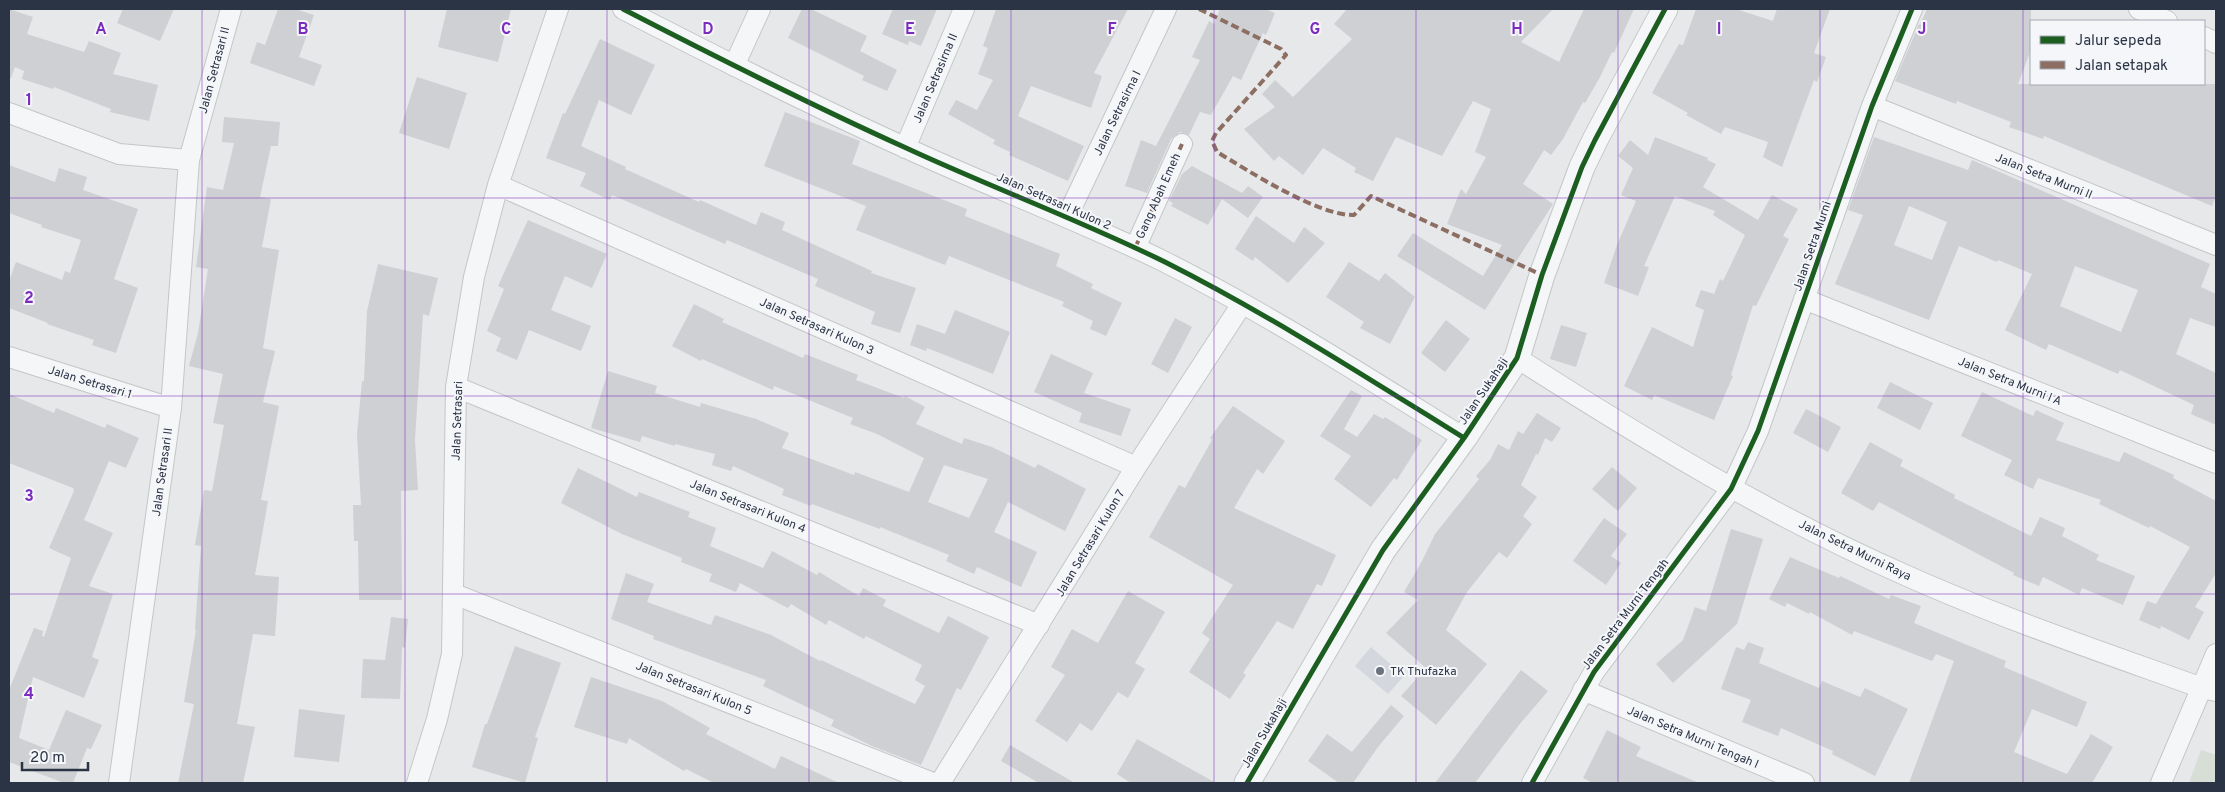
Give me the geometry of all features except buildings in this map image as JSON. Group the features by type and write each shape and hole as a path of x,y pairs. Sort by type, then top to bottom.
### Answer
{"street":[{"name":"Jalan Setrasari II","path":"119,783 171,408 189,160 231,9"},
{"name":"Jalan Setrasari","path":"424,781 452,654 456,387 474,278 498,185 558,9"},
{"name":"Jalan Setrasari Kulon 2","path":"623,9 734,66 905,148 1135,248 1242,304 1464,438"},
{"path":"734,66 760,9"},
{"name":"Jalan Setrasirna II","path":"905,148 964,9"},
{"name":"Jalan Setrasirna I","path":"1067,217 1166,9"},
{"name":"Jalan Sukahaji","path":"1246,783 1383,550 1464,438 1517,358 1542,274 1582,167 1665,9"},
{"name":"Jalan Setra Murni","path":"1731,489 1758,431 1872,106 1912,9"},
{"path":"2139,9 2165,20"},
{"name":"Jalan Setra Murni II","path":"1872,106 2216,245"},
{"path":"9,113 119,154 189,160"},
{"name":"Gang Abah Emeh","path":"1135,248 1182,144"},
{"name":"Jalan Setrasari Kulon 3","path":"498,185 1136,467"},
{"name":"Jalan Setra Murni I A","path":"1804,299 2216,463"},
{"name":"Jalan Setrasari Kulon 7","path":"940,783 1136,467 1242,304"},
{"name":"Jalan Setrasari 1","path":"9,357 171,408"},
{"name":"Jalan Setra Murni Raya","path":"1517,358 1731,489 1904,575 2035,627 2209,690"},
{"name":"Jalan Setrasari Kulon 4","path":"456,387 1039,625"},
{"name":"Jalan Setra Murni Tengah","path":"1532,783 1582,690 1731,489"},
{"name":"Jalan Setrasari Kulon 5","path":"454,594 933,783"},
{"path":"2161,783 2209,690 2216,654"},
{"name":"Jalan Setra Murni Tengah I","path":"1582,690 1804,783"}],"shaded area":[{"name":"TK Thufazka","path":"1371,647 1404,676 1388,694 1355,666"},
{"path":"2201,750 2216,755 2216,783 2189,783"}],"marked path":[{"path":"1199,9 1281,49 1286,55 1216,133 1212,141 1217,152 1303,201 1339,213 1354,215 1371,196 1542,275"},
{"path":"1135,248 1182,144"}],"cycle path":[{"path":"623,9 868,131 1165,262 1279,324 1464,438"},
{"path":"1247,783 1383,550 1464,438 1517,358 1542,275 1582,167 1665,9"},
{"path":"1532,783 1594,672 1731,489 1758,431 1872,106 1912,9"}],"place":[{"name":"TK Thufazka","path":"1380,671"}]}
